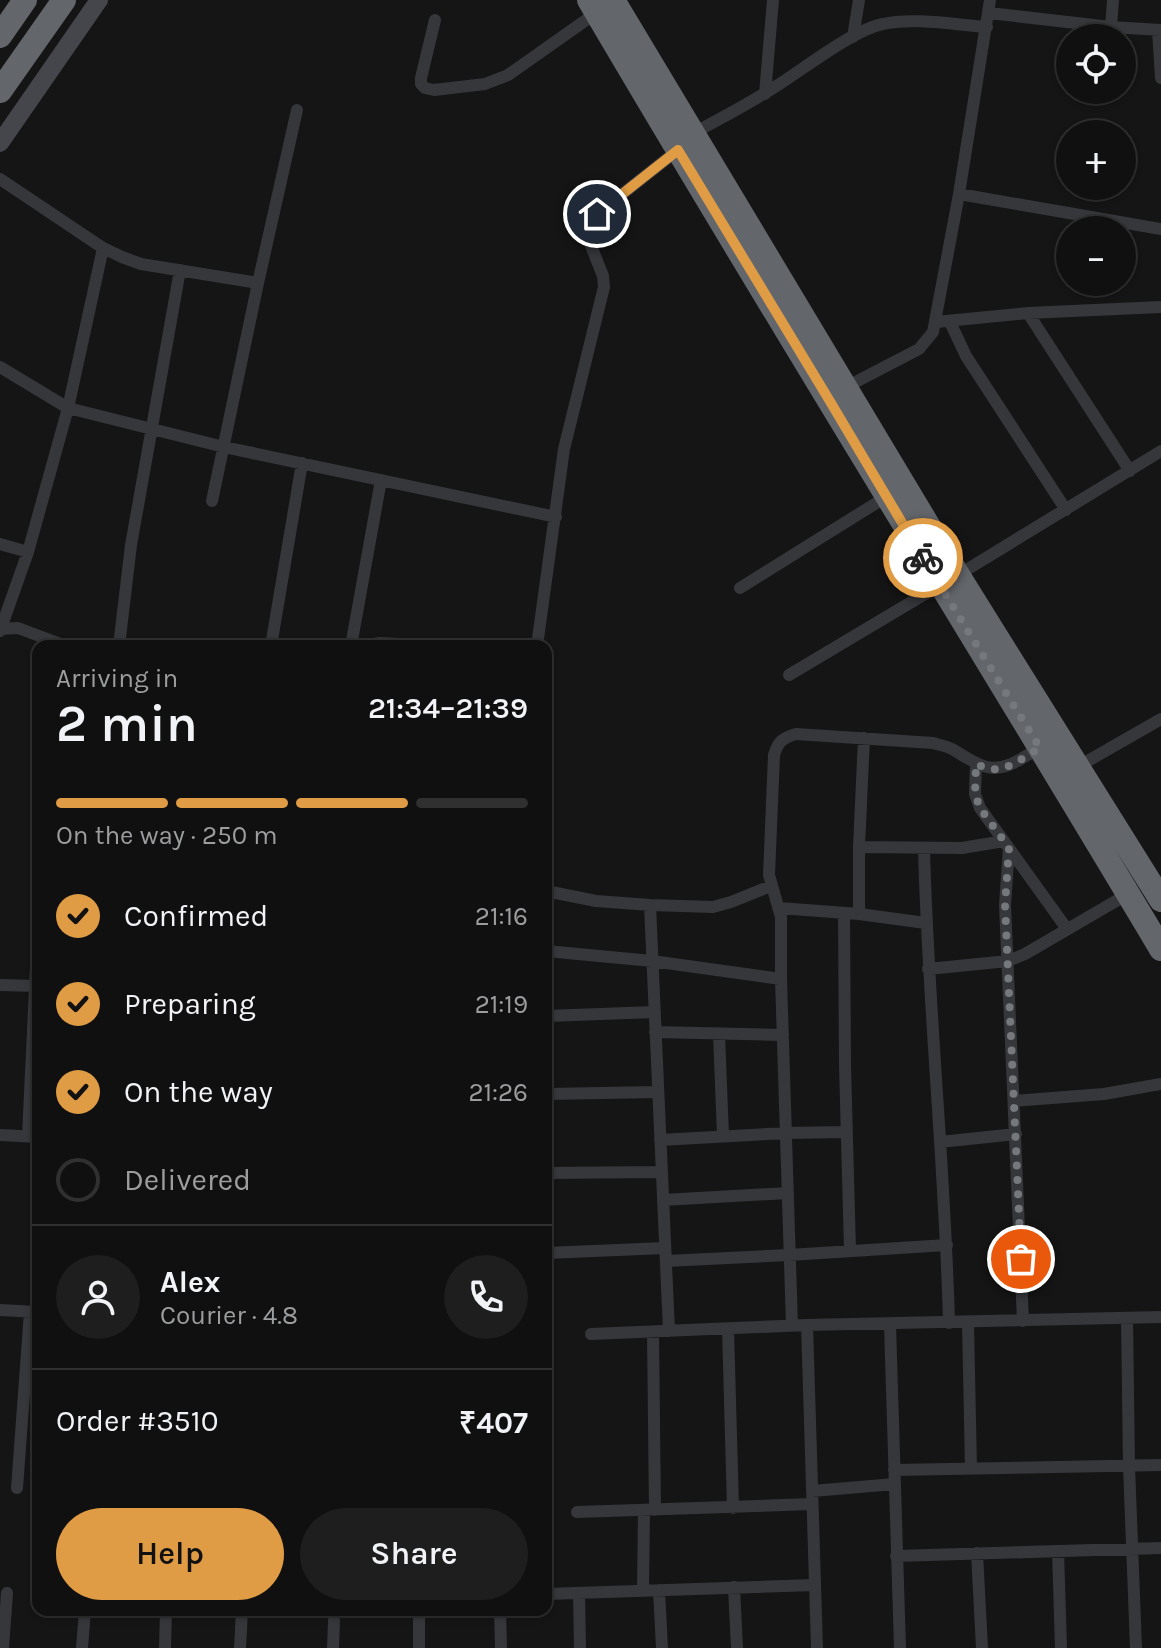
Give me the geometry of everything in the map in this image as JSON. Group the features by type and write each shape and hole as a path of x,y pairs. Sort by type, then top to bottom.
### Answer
{"highway":[{"path":"0,36 25,0"},
{"path":"0,91 64,0"},
{"path":"599,4 685,142 846,387 1040,748 1161,949"},
{"path":"685,142 886,497 949,580 1157,884"}],"street":[{"path":"0,143 99,0"},
{"path":"765,94 773,0"},
{"path":"853,37 859,0"},
{"path":"1111,24 1113,0"},
{"path":"435,20 421,78 425,88 434,90 485,84 508,75 599,4"},
{"path":"846,387 919,349 933,332 990,7 1093,24"},
{"path":"538,640 564,449 604,287 603,276 588,242 588,224 685,142 873,26 904,21 987,27"},
{"path":"1136,29 1160,30 1161,78"},
{"path":"212,501 297,110"},
{"path":"0,179 103,248 122,257 141,264 258,283"},
{"path":"959,194 1161,229"},
{"path":"50,640 18,628 0,630 28,552 68,408 103,248"},
{"path":"120,640 131,545 180,270"},
{"path":"936,322 1028,313 1161,307"},
{"path":"1028,313 1130,471"},
{"path":"950,322 966,356 1066,510"},
{"path":"0,367 68,408 224,447 556,517"},
{"path":"789,675 1161,451"},
{"path":"272,640 302,463"},
{"path":"352,640 381,480"},
{"path":"740,588 886,497"},
{"path":"0,544 28,552"},
{"path":"1079,766 1161,719"},
{"path":"792,1326 781,917 771,886 769,858 774,755 778,743 796,734 933,743 989,769 1011,764 1040,748"},
{"path":"859,914 864,738"},
{"path":"976,764 975,794 980,808 1067,929"},
{"path":"859,847 924,849 1006,844"},
{"path":"1006,844 1005,892 1023,1321"},
{"path":"924,849 949,1323"},
{"path":"552,892 596,901 713,907 771,886"},
{"path":"928,969 1008,961 1128,894"},
{"path":"650,905 669,1331"},
{"path":"779,908 926,923"},
{"path":"844,913 850,1251"},
{"path":"552,952 652,961 781,979"},
{"path":"0,985 32,986"},
{"path":"552,1016 655,1012"},
{"path":"655,1032 783,1035"},
{"path":"719,1034 723,1136"},
{"path":"1014,1101 1104,1094 1161,1084"},
{"path":"552,1094 658,1092"},
{"path":"660,1140 846,1132"},
{"path":"940,1142 1016,1134"},
{"path":"0,1135 32,1136"},
{"path":"552,1173 662,1172"},
{"path":"663,1200 787,1193"},
{"path":"552,1253 789,1255 947,1245"},
{"path":"0,1310 32,1312"},
{"path":"591,1334 807,1325 1161,1317"},
{"path":"1127,1318 1136,1648"},
{"path":"968,1323 971,1469"},
{"path":"807,1325 817,1648"},
{"path":"890,1325 900,1648"},
{"path":"728,1329 733,1508"},
{"path":"643,1591 650,1510 653,1332"},
{"path":"17,1488 32,1333"},
{"path":"894,1470 1161,1465"},
{"path":"812,1491 895,1484"},
{"path":"577,1512 812,1504"},
{"path":"896,1556 1161,1548"},
{"path":"1058,1551 1061,1648"},
{"path":"977,1553 982,1648"},
{"path":"552,1594 814,1585"},
{"path":"734,1587 737,1648"},
{"path":"659,1590 662,1648"},
{"path":"3,1648 7,1593"},
{"path":"579,1593 580,1648"},
{"path":"82,1648 85,1616"},
{"path":"165,1648 166,1616"},
{"path":"240,1648 242,1616"},
{"path":"419,1648 420,1616"},
{"path":"500,1616 501,1648"},
{"path":"333,1648 334,1620"}],"way so far":[{"path":"923,558 1040,748 1000,768 989,769 976,764 974,783 980,808 1009,848 1005,905 1021,1259"}],"route":[{"path":"597,214 678,150 923,558"}]}
